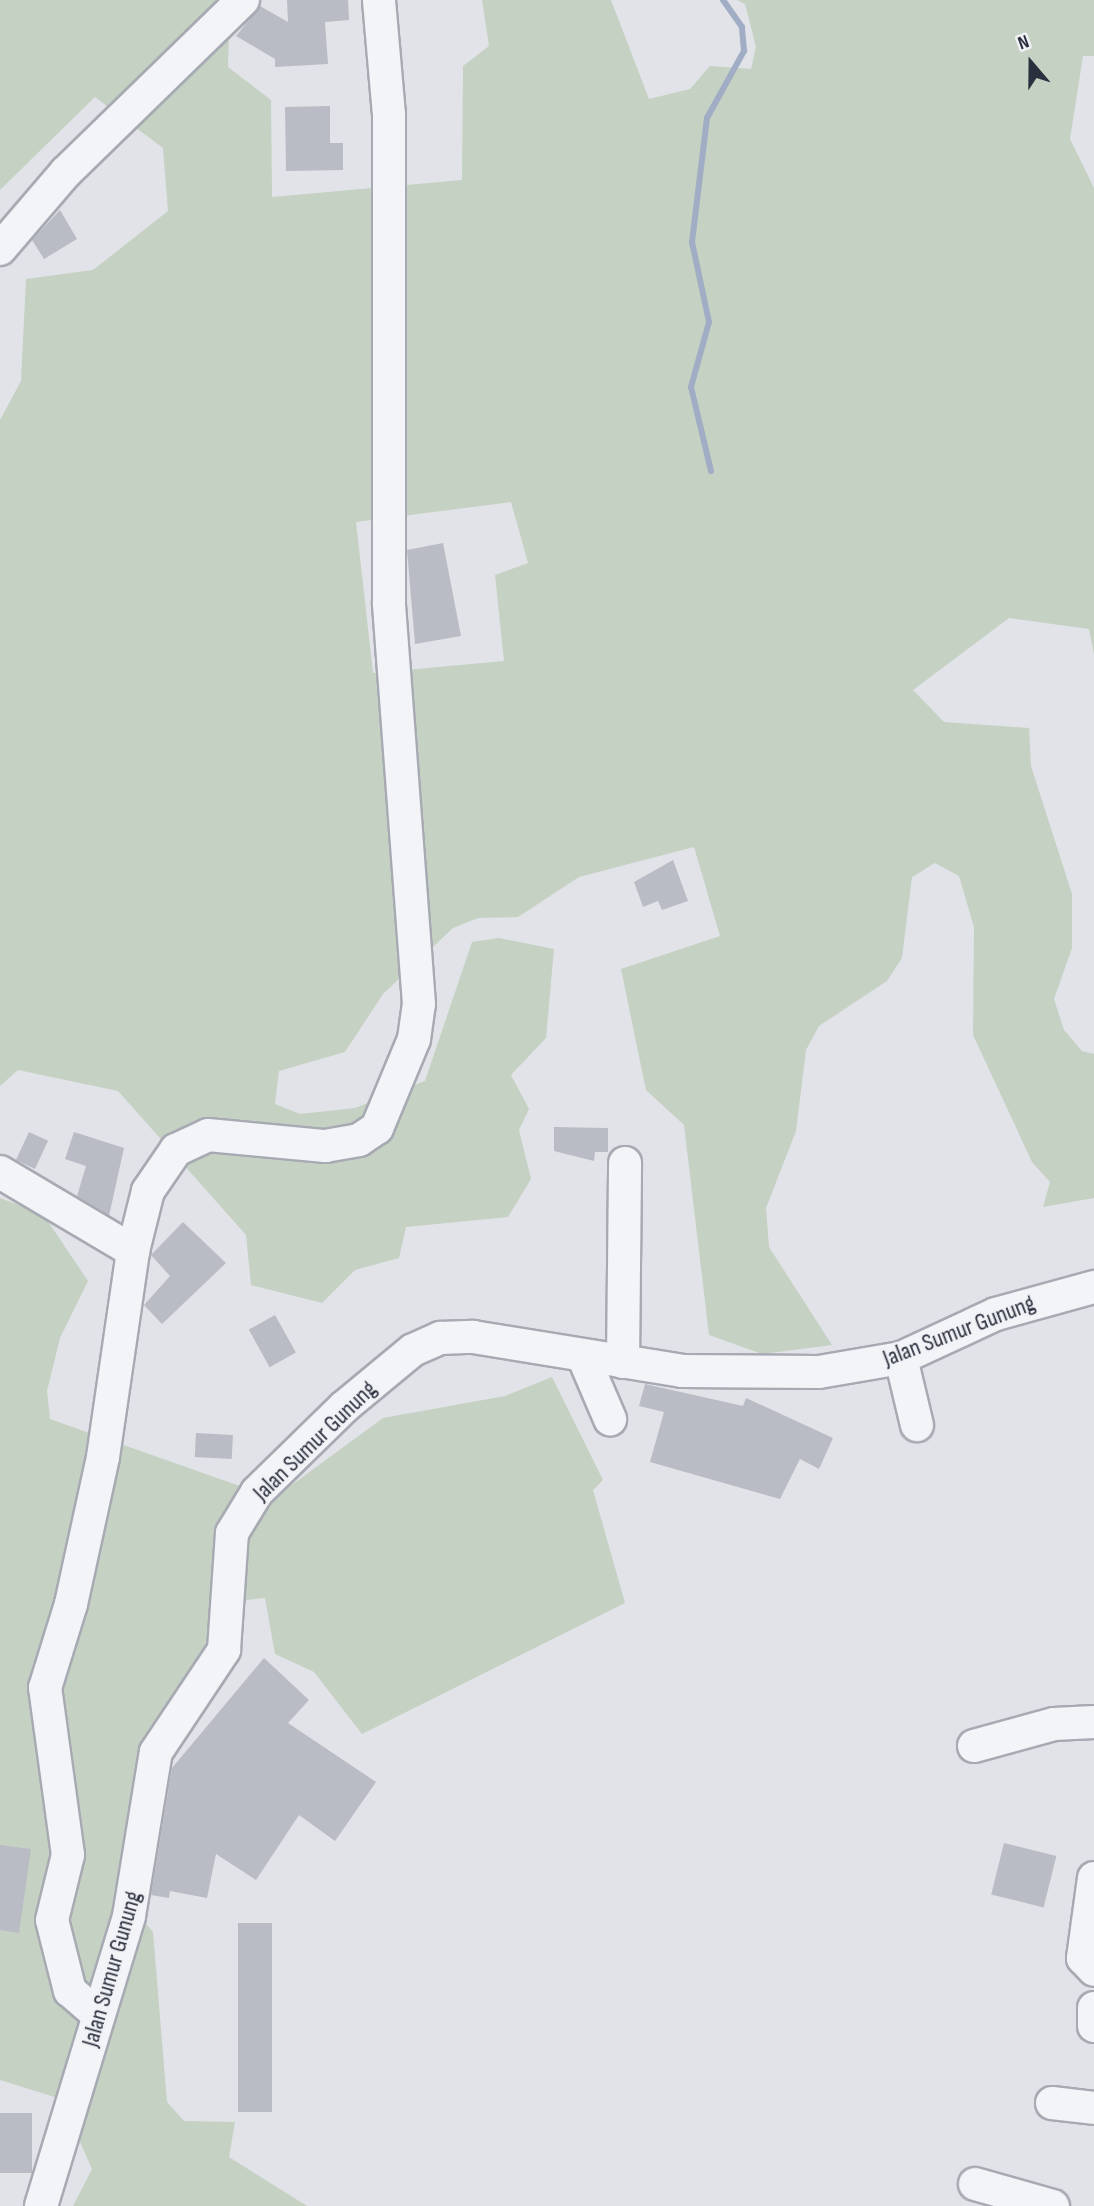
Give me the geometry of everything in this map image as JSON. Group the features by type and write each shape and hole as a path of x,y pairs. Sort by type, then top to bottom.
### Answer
{"street":[{"path":"0,249 66,173 243,0"},
{"path":"99,2015 70,1991 52,1920 68,1855 45,1688 71,1604 103,1457 133,1251 148,1191 176,1150 208,1135 325,1146 359,1140 377,1128 414,1039 420,957 389,602 389,115 379,0"},
{"path":"623,1362 625,1163"},
{"path":"0,1172 133,1251"},
{"name":"Jalan Sumur Gunung","path":"41,2206 142,1863 156,1752 224,1650 232,1533 257,1492 344,1407 413,1350 440,1338 473,1337 623,1362 738,1375 819,1372 901,1358 996,1314 1094,1287"},
{"path":"583,1356 610,1419"},
{"path":"901,1358 917,1425"},
{"path":"974,1746 1054,1724 1094,1722"},
{"path":"1088,1964 1094,1878"},
{"path":"1094,2007 1094,2026"},
{"path":"1052,2103 1094,2108"},
{"path":"975,2184 1053,2206"}],"green space":[{"path":"0,0 230,0 228,67 271,100 272,197 462,180 463,66 489,46 482,0 611,0 649,99 690,89 710,66 751,69 756,47 745,4 737,0 1094,0 1094,56 1083,56 1070,139 1094,188 1094,654 1089,629 1009,618 913,690 944,722 1029,728 1031,766 1072,894 1072,948 1054,999 1064,1030 1082,1051 1094,1054 1094,1198 1043,1207 1050,1182 1032,1162 973,1035 974,927 959,876 935,863 912,877 902,958 887,981 819,1026 806,1050 796,1131 766,1208 769,1247 832,1345 762,1354 709,1335 684,1125 646,1090 621,969 720,936 694,847 579,877 518,917 478,918 453,928 383,994 345,1052 279,1071 275,1104 300,1114 355,1108 425,1081 472,942 499,938 554,949 546,1038 511,1075 529,1109 519,1130 531,1179 508,1217 406,1227 399,1258 355,1270 322,1303 251,1285 246,1235 118,1091 18,1070 0,1086 0,420 21,381 26,279 93,270 168,211 163,148 95,97 0,190","holes":["511,502 528,563 495,575 504,661 373,673 356,522"]},
{"path":"0,1198 43,1214 88,1281 60,1338 47,1391 50,1419 274,1498 383,1418 505,1396 552,1377 603,1480 593,1490 625,1603 362,1734 314,1672 275,1654 265,1598 216,1603 199,1668 150,1727 119,1891 153,1932 167,2102 184,2121 235,2122 229,2157 307,2206 73,2206 92,2169 61,2099 0,2080"}],"building":[{"path":"287,0 348,0 349,20 325,22 328,64 275,67 275,59 236,36 260,6 288,22"},
{"path":"330,106 330,143 343,143 343,170 286,171 285,107"},
{"path":"60,210 77,239 44,259 32,240"},
{"path":"443,543 461,636 415,644 407,550"},
{"path":"673,860 688,901 662,910 658,901 643,907 634,882"},
{"path":"554,1127 608,1128 608,1152 595,1152 594,1161 554,1151"},
{"path":"29,1132 48,1141 35,1169 16,1160"},
{"path":"74,1132 124,1148 109,1216 77,1196 86,1166 65,1159"},
{"path":"183,1222 226,1263 162,1324 144,1305 170,1276 151,1255"},
{"path":"275,1315 296,1353 270,1367 249,1330"},
{"path":"645,1384 743,1406 746,1398 833,1438 819,1469 800,1459 780,1499 650,1462 664,1412 639,1406"},
{"path":"196,1433 233,1435 232,1459 195,1457"},
{"path":"264,1658 309,1700 288,1723 376,1782 335,1841 299,1815 256,1880 216,1854 207,1898 170,1891 169,1898 151,1895 172,1768"},
{"path":"1004,1843 1056,1856 1044,1907 991,1894"},
{"path":"0,1845 31,1849 19,1933 0,1930"},
{"path":"238,1923 272,1923 272,2112 238,2112"},
{"path":"0,2113 32,2113 32,2173 0,2173"}],"waterway":[{"path":"711,471 691,387 709,322 692,242 707,118 744,51 742,27 723,0"}]}
